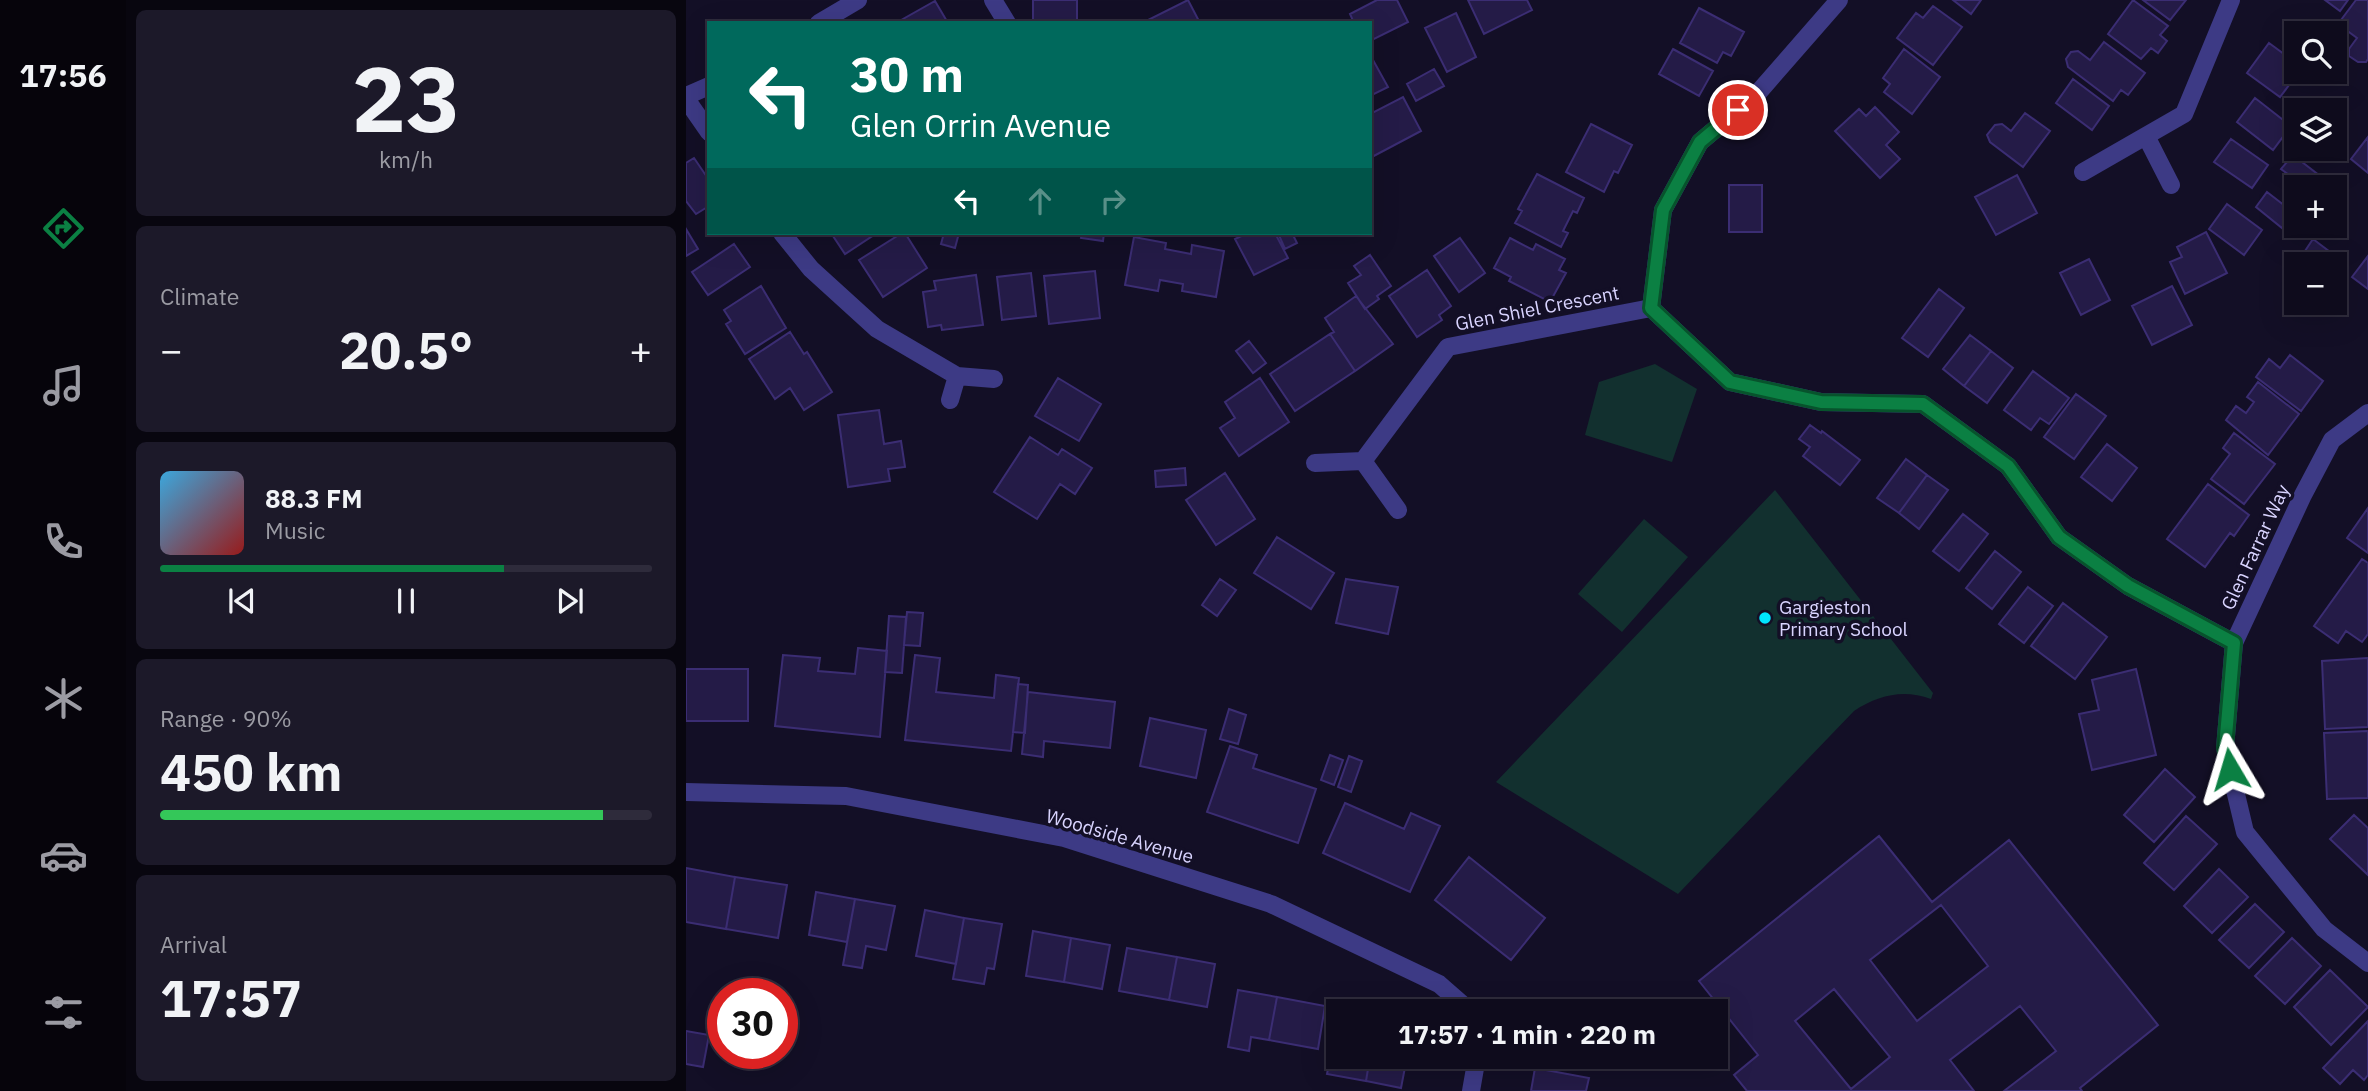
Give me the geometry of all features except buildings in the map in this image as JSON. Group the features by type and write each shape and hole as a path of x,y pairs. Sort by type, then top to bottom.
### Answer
{"street":[{"path":"822,21 858,0"},
{"path":"993,0 1006,21"},
{"path":"1839,0 1757,94 1700,142 1663,210 1651,308 1730,382 1821,402 1923,404 2008,466 2059,537 2128,586 2234,643"},
{"path":"2083,172 2184,114 2231,0"},
{"path":"707,87 686,97 707,129"},
{"path":"2146,136 2171,185"},
{"path":"784,235 811,270 877,329 957,376 994,379"},
{"name":"Glen Shiel Crescent","path":"1363,461 1448,347 1651,308"},
{"path":"950,400 957,376"},
{"name":"Glen Farrar Way","path":"2368,414 2332,440 2302,495 2234,643 2225,748 2245,832 2325,929 2368,963"},
{"path":"1315,463 1363,461 1398,510"},
{"name":"Woodside Avenue","path":"686,792 846,796 1064,838 1271,904 1439,984 1456,999"},
{"path":"1471,1091 1475,1069"}],"green space":[{"path":"1655,364 1697,389 1672,462 1585,435 1599,382"},
{"path":"1775,490 1933,693 1931,699 1911,694 1891,695 1854,711 1678,894 1496,782"},
{"path":"1644,519 1688,557 1622,632 1578,594"}],"place":[{"name":"Gargieston Primary School","path":"1765,618"}],"route":[{"path":"1738,110 1700,142 1663,210 1651,308 1730,382 1821,402 1923,404 2008,466 2059,537 2128,586 2234,643 2225,748 2230,769"}]}
